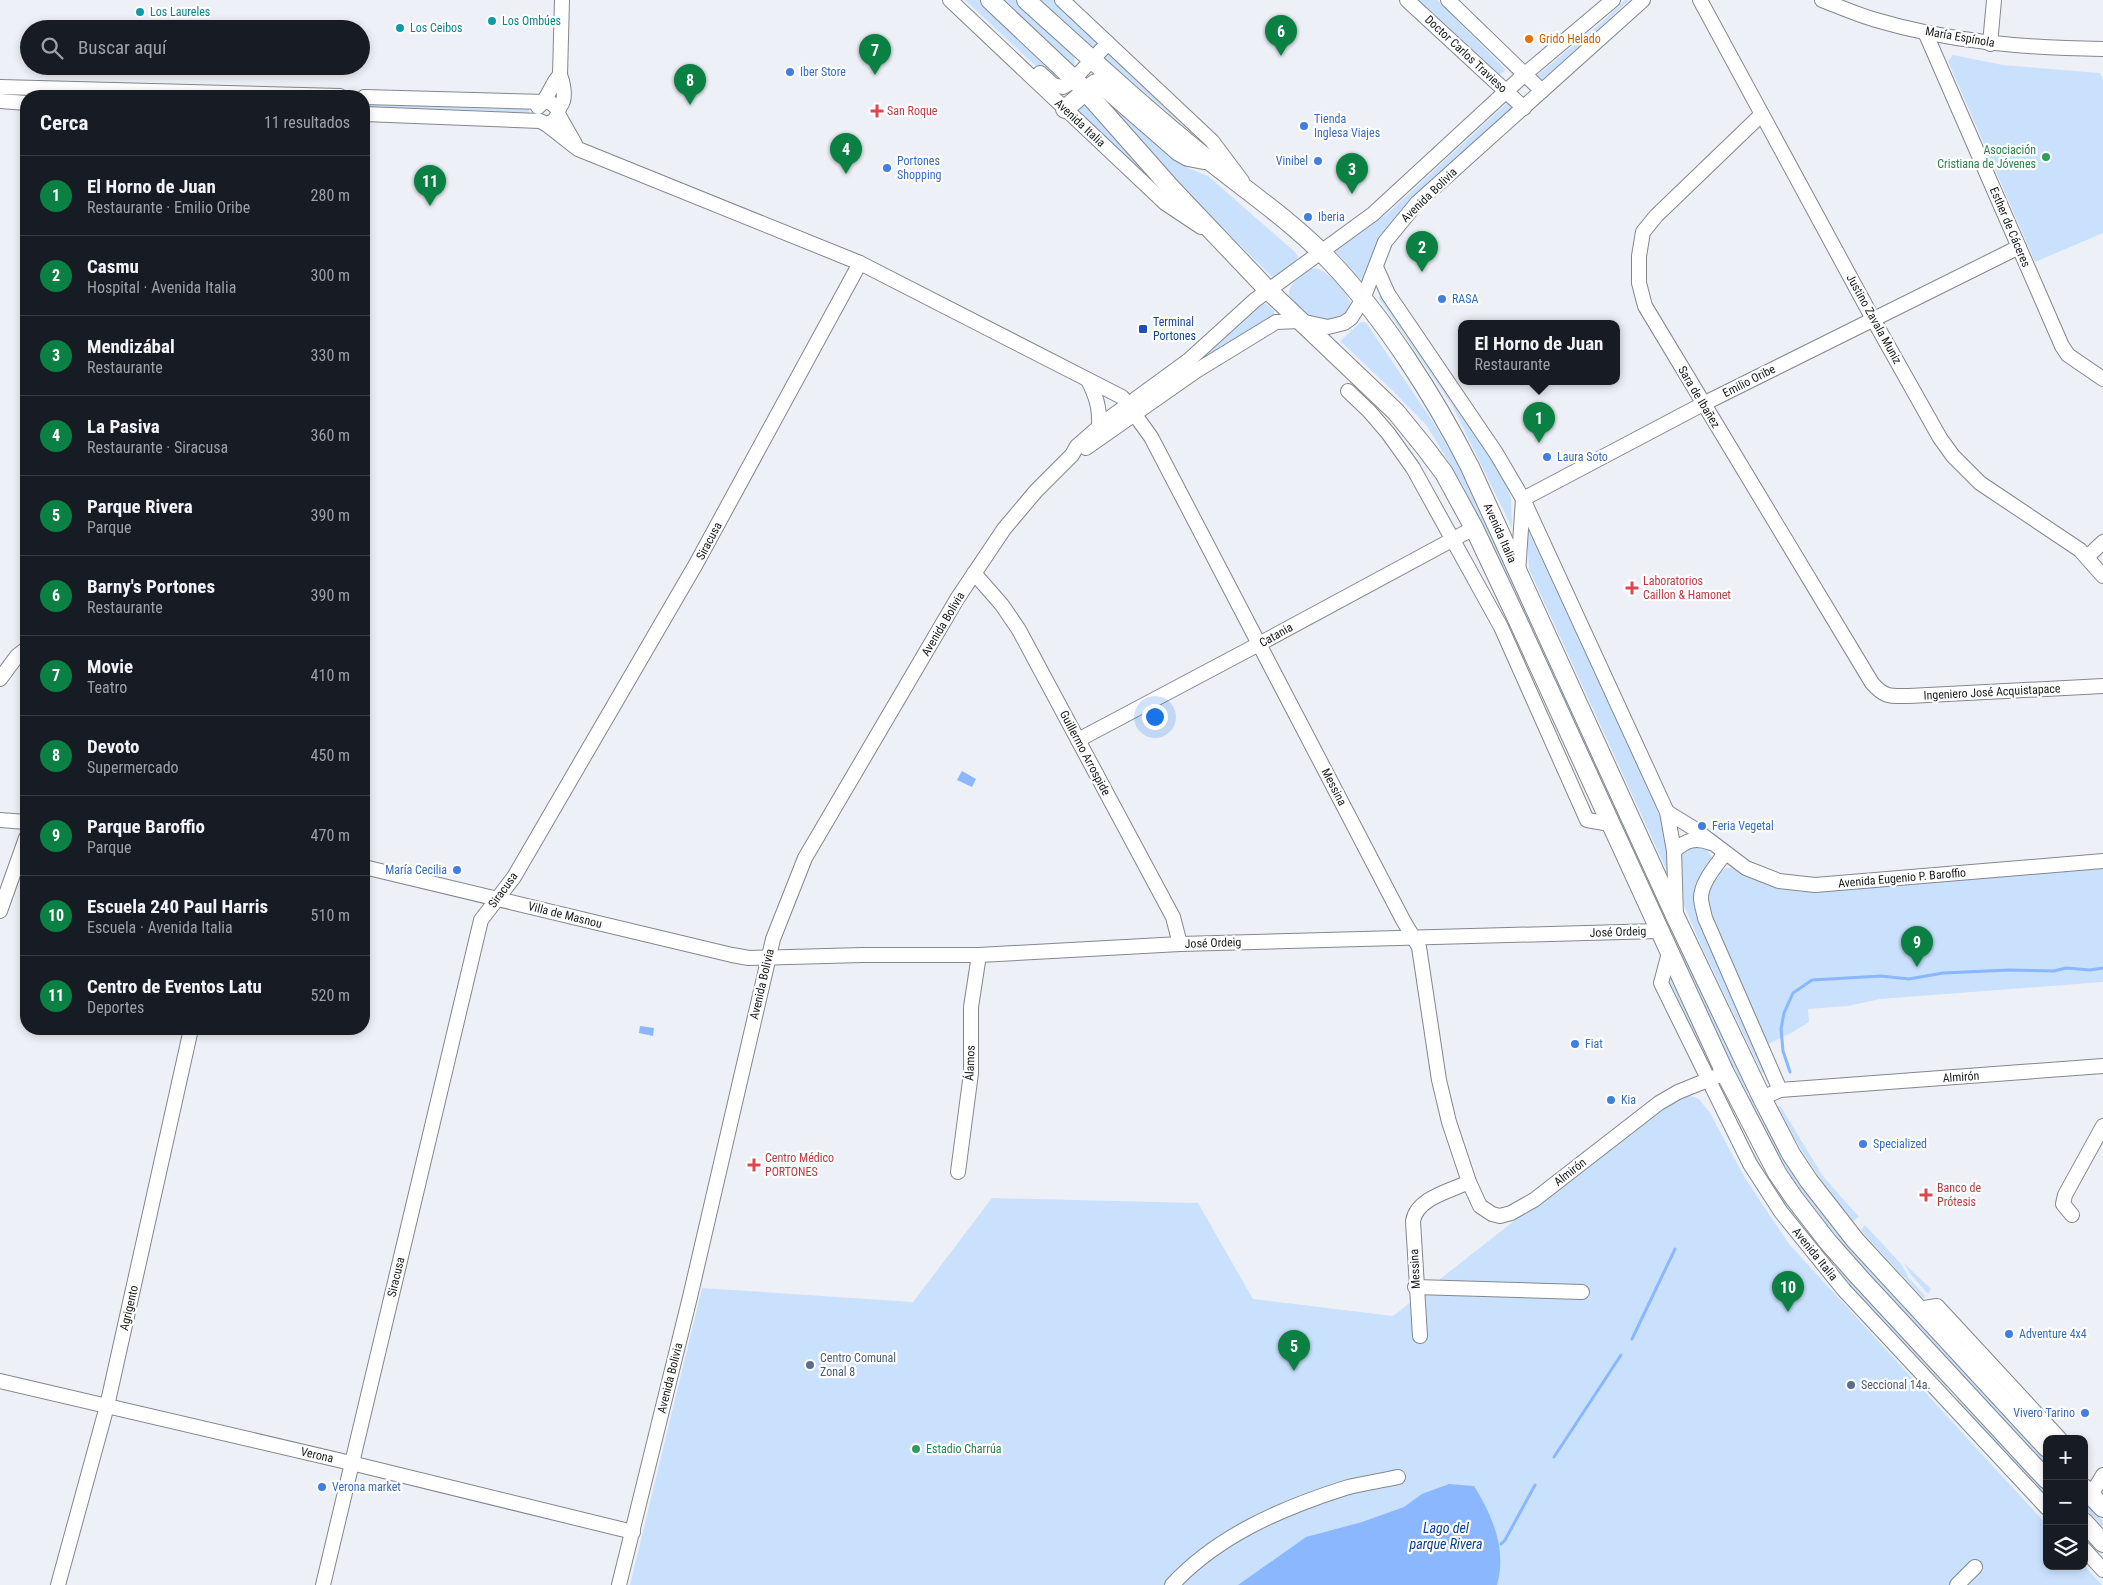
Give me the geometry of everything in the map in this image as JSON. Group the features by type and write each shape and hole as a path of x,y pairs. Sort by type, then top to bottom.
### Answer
{"main road":[{"name":"Avenida Italia","path":"990,0 1079,85 1217,237 1268,290 1396,412 1444,474 1474,528 1522,628 1658,931 1764,1150 1794,1198 1859,1277 2043,1476"},
{"name":"Avenida Italia","path":"1026,0 1210,161 1321,251 1363,299 1433,398 1458,443 1676,918 1762,1098 1791,1154 1849,1233 2043,1444"},
{"path":"1065,109 1079,85 1101,84 1179,152 1188,157 1210,161"},
{"path":"2088,1492 2103,1508"},
{"path":"2087,1525 2103,1543"}],"street":[{"path":"370,114 543,123 554,120 563,101 563,81 560,75 562,0"},
{"name":"Avenida Italia","path":"950,0 1165,203 1217,237"},
{"name":"Avenida Italia","path":"960,0 1053,85 1063,87 1079,85"},
{"name":"Avenida Italia","path":"1062,0 1212,141 1254,196"},
{"name":"Doctor Carlos Travieso","path":"1407,0 1524,108"},
{"name":"Doctor Carlos Travieso","path":"1448,0 1542,91"},
{"name":"Avenida Bolivia","path":"620,1585 690,1298 767,957 787,900 805,858 974,573 1004,529 1036,491 1072,455 1132,409 1268,290 1373,214 1525,74 1613,0"},
{"name":"Avenida Bolivia","path":"1072,455 1077,446 1099,426 1132,409 1276,322 1300,321 1323,327 1338,326 1350,318 1363,299 1385,242 1417,203 1643,0"},
{"name":"María Espínola","path":"1822,0 1875,20 1925,32 1990,44 2103,49"},
{"path":"1990,44 1994,0"},
{"name":"Justino Zavala Muniz","path":"1705,3 1761,115 1940,438 1953,456 1980,483 2053,530 2087,557 2103,576"},
{"name":"Esther de Cáceres","path":"1925,32 2051,324 2068,356 2103,379"},
{"path":"1079,85 1092,59 1108,43"},
{"path":"560,75 556,79 545,102 538,106 536,112 543,123 578,149 860,263 1122,397 1132,409"},
{"path":"0,87 113,90"},
{"path":"370,97 550,102 558,111 570,138 578,149"},
{"path":"0,101 20,103"},
{"name":"Sara de Ibañez","path":"1761,115 1656,216 1643,232 1639,283 1645,306 1872,683 1881,693"},
{"name":"Emilio Oribe","path":"1522,499 1703,404 2018,247"},
{"name":"Siracusa","path":"323,1585 481,920 514,877 696,564 860,263"},
{"name":"Avenida Italia","path":"1376,267 1388,294 1496,453 1522,499 1667,812 1674,851 1676,918"},
{"path":"1088,380 1097,397 1100,412 1099,426"},
{"path":"1348,392 1369,411 1393,440 1412,468 1452,539 1501,627 1588,820 1610,824"},
{"name":"Messina","path":"1132,409 1151,438 1418,947 1439,1080 1469,1182 1422,1204 1417,1209 1413,1221 1415,1286 1420,1336"},
{"path":"1518,574 1522,499"},
{"name":"Catania","path":"1078,740 1474,528"},
{"path":"2087,557 2103,542"},
{"name":"Guillermo Arrospide","path":"974,573 1002,605 1020,630 1173,917 1180,944"},
{"path":"0,679 20,654"},
{"name":"Ingeniero José Acquistapace","path":"1881,693 1886,696 1909,696 2103,686"},
{"name":"Avenida Eugenio P. Baroffio","path":"1667,812 1693,828 1746,868 1762,876 1779,881 1815,885 2103,861"},
{"path":"0,820 20,822"},
{"path":"1674,851 1683,843 1694,839 1701,839 1712,843"},
{"path":"1725,853 1707,879 1703,891 1701,898 1705,918 1780,1090"},
{"path":"0,911 20,855"},
{"name":"Villa de Masnou","path":"370,868 732,955 749,958 767,957"},
{"name":"José Ordeig","path":"767,957 979,955 1180,944 1658,931"},
{"name":"Avenida Italia","path":"1669,953 1661,984 1750,1164 1781,1212 1844,1290 2043,1504"},
{"name":"Álamos","path":"958,1172 971,1073 971,1007 979,955"},
{"name":"Agrigento","path":"58,1585 107,1406 190,1035"},
{"name":"Almirón","path":"1762,1098 1780,1090 2103,1066"},
{"name":"Almirón","path":"1469,1182 1480,1206 1484,1210 1500,1216 1511,1213 1534,1200 1659,1103 1725,1072"},
{"path":"2072,1215 2063,1204 2065,1195 2103,1126"},
{"path":"1415,1286 1582,1292"},
{"path":"1918,1309 1937,1306 2056,1435"},
{"name":"Verona","path":"0,1381 351,1463 633,1532"},
{"path":"1945,1398 1959,1384"},
{"path":"2088,1492 2103,1475"},
{"path":"1172,1585 1190,1566 1234,1534 1293,1508 1346,1488 1398,1477"},
{"path":"2088,1553 2103,1570"},
{"path":"1956,1585 1975,1567"}],"shaded area":[{"path":"965,0 981,0 1065,79 1056,85"},
{"path":"999,0 1015,0 1074,55 1075,69"},
{"path":"1038,0 1054,0 1100,44 1094,49"},
{"path":"1414,0 1437,0 1506,70 1498,76"},
{"path":"1625,0 1629,0 1543,82 1535,77 1601,23"},
{"path":"1107,50 1199,135 1198,138 1102,56"},
{"name":"Asociación Cristiana de Jóvenes","path":"1953,55 2003,65 2100,73 2103,80 2103,233 2035,262 1948,61"},
{"path":"1098,90 1188,168 1208,176 1295,252 1298,257 1296,261 1272,277 1177,182 1099,95"},
{"path":"1083,99 1168,197 1075,113"},
{"path":"1507,103 1513,108 1411,203 1364,281 1361,280 1335,251 1388,213"},
{"path":"370,104 501,109 527,107 529,115 498,111 370,107"},
{"path":"1314,268 1319,269 1337,282 1346,295 1351,306 1344,317 1320,323 1300,310 1290,298 1291,286"},
{"path":"1382,296 1482,443 1506,482 1511,499 1512,528 1452,405 1378,297"},
{"path":"1263,302 1274,311 1274,315 1191,368"},
{"path":"1361,322 1367,324 1433,422 1466,479 1749,1092 1746,1097 1521,605 1461,482 1427,426 1340,341"},
{"path":"1526,522 1654,800 1665,834 1668,873 1529,569"},
{"path":"1688,845 1706,848 1712,857 1699,886 1723,976 1764,1071 1762,1073 1684,905 1681,855"},
{"path":"2103,866 2103,982 1880,999 1848,1006 1808,1009 1809,1022 1764,1046 1708,910 1707,899 1709,891 1718,874 1726,868 1735,868 1761,881 1802,892"},
{"path":"1672,978 1714,1072 1712,1072 1669,980"},
{"path":"1721,1086 1754,1153 1807,1230 1875,1308 1946,1384 1947,1388 1861,1297 1848,1289 1786,1207 1748,1147 1718,1087"},
{"path":"1750,1094 1791,1169 1830,1223 1894,1296 2043,1456 2043,1463 1867,1272 1816,1212 1787,1172 1747,1099"},
{"path":"1691,1096 1699,1099 1710,1113 1745,1178 1789,1244 2043,1521 2043,1570 2088,1569 2102,1585 630,1585 702,1288 913,1302 992,1198 1198,1203 1253,1299 1393,1316 1622,1136 1680,1097"},
{"path":"1778,1106 1781,1107 1822,1175 1859,1217 1853,1221 1829,1191 1793,1136 1777,1108"},
{"path":"1865,1225 1902,1265 1909,1278 1926,1297 1923,1298 1862,1232 1861,1230"},
{"path":"1903,1262 1931,1289 1928,1294 1911,1275"},
{"path":"1957,1398 2043,1489 2043,1495 1958,1403"},
{"path":"2088,1505 2103,1521 2103,1527 2088,1511"}],"water":[{"path":"962,771 976,779 972,787 957,780"},
{"path":"640,1026 654,1028 653,1036 639,1033"},
{"name":"Lago del parque Rivera","path":"1449,1484 1474,1486 1487,1509 1499,1546 1500,1572 1497,1585 1238,1585 1306,1537 1362,1522 1404,1507 1422,1494"}],"waterway":[{"path":"1790,1072 1783,1051 1781,1029 1784,1013 1793,993 1812,980 1881,976 1909,979 1943,973 2009,970 2054,971 2066,968 2090,970 2103,968"},
{"path":"1632,1339 1675,1249"},
{"path":"1554,1457 1621,1355"},
{"path":"1501,1544 1535,1485"}],"place":[{"name":"Los Laureles","path":"140,12"},
{"name":"Los Ombúes","path":"492,21"},
{"name":"Los Ceibos","path":"400,28"},
{"name":"Grido Helado","path":"1529,39"},
{"name":"Barny's Portones","path":"1281,56"},
{"name":"Iber Store","path":"790,72"},
{"name":"Movie","path":"875,75"},
{"name":"Devoto","path":"690,105"},
{"name":"San Roque","path":"877,111"},
{"name":"Tienda Inglesa Viajes","path":"1304,126"},
{"name":"Asociación Cristiana de Jóvenes","path":"2046,157"},
{"name":"Vinibel","path":"1318,161"},
{"name":"Portones Shopping","path":"887,168"},
{"name":"La Pasiva","path":"846,174"},
{"name":"Mendizábal","path":"1352,194"},
{"name":"Centro de Eventos Latu","path":"430,206"},
{"name":"Iberia","path":"1308,217"},
{"name":"Casmu","path":"1422,272"},
{"name":"RASA","path":"1442,299"},
{"name":"Terminal Portones","path":"1143,329"},
{"name":"El Horno de Juan","path":"1539,443"},
{"name":"Laura Soto","path":"1547,457"},
{"name":"Laboratorios Caillon & Hamonet","path":"1632,588"},
{"name":"Feria Vegetal","path":"1702,826"},
{"name":"María Cecilia","path":"457,870"},
{"name":"Parque Baroffio","path":"1917,967"},
{"name":"Fiat","path":"1575,1044"},
{"name":"Kia","path":"1611,1100"},
{"name":"Specialized","path":"1863,1144"},
{"name":"Centro Médico PORTONES","path":"754,1165"},
{"name":"Banco de Prótesis","path":"1926,1195"},
{"name":"Escuela 240 Paul Harris","path":"1788,1312"},
{"name":"Adventure 4x4","path":"2009,1334"},
{"name":"Centro Comunal Zonal 8","path":"810,1365"},
{"name":"Parque Rivera","path":"1294,1371"},
{"name":"Seccional 14a.","path":"1851,1385"},
{"name":"Vivero Tarino","path":"2085,1413"},
{"name":"Estadio Charrúa","path":"916,1449"},
{"name":"Verona market","path":"322,1487"}]}
